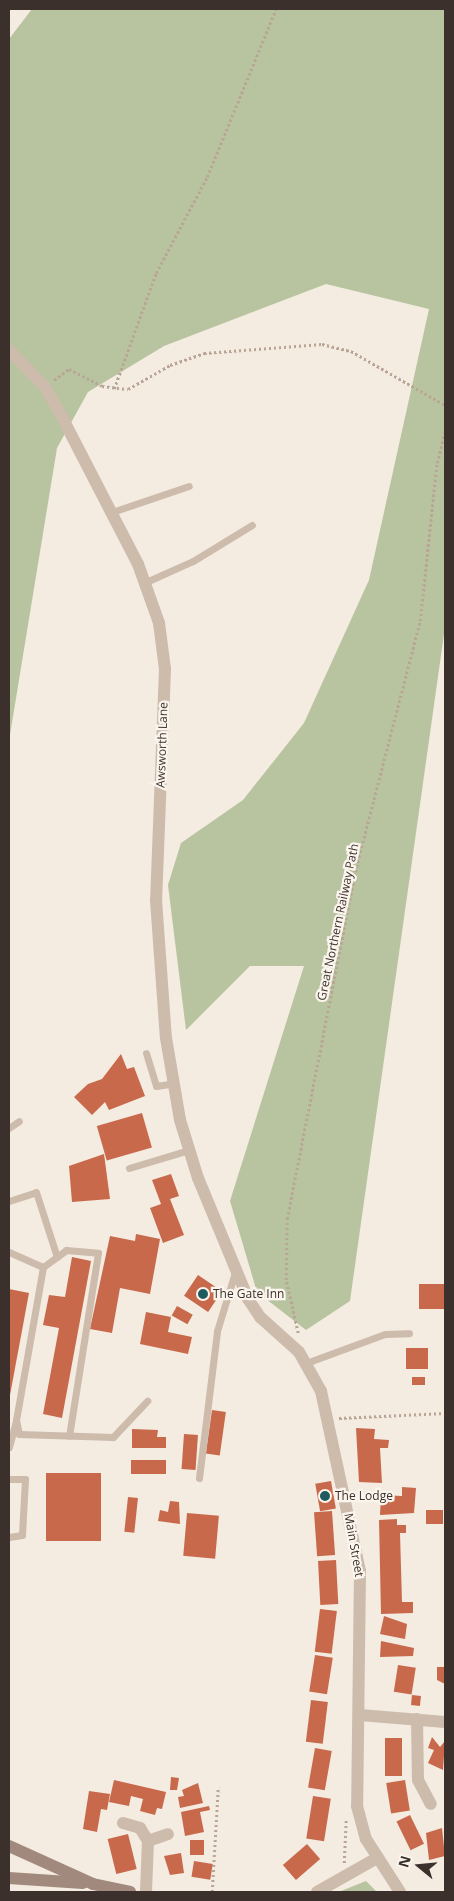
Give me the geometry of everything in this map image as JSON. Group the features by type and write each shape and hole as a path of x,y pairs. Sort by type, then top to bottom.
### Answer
{"street":[{"name":"Awsworth Lane","path":"9,350 45,387 112,512 146,582 160,623 165,669 156,900 174,1083 189,1150 198,1178"},
{"name":"Main Street","path":"198,1178 235,1272 260,1316 306,1363 328,1421 360,1571 360,1715 357,1806 366,1839 400,1892"},
{"path":"360,1715 445,1722"},
{"path":"417,1719 418,1780 432,1804"},
{"path":"123,1823 140,1828 148,1840 146,1892"},
{"path":"148,1840 168,1834"},
{"path":"9,1846 93,1884"},
{"path":"317,1892 377,1858"},
{"path":"9,1878 93,1884 130,1892"}],"lane":[{"path":"112,512 189,486"},
{"path":"146,582 192,561 252,525"},
{"path":"146,1053 156,1086 174,1083"},
{"path":"9,1128 19,1121"},
{"path":"129,1168 189,1150"},
{"path":"9,1201 36,1192 56,1258"},
{"path":"9,1447 16,1420 44,1268 66,1250 98,1253 69,1436"},
{"path":"9,1252 44,1268"},
{"path":"199,1478 217,1331 235,1272"},
{"path":"306,1363 385,1334 409,1332"},
{"path":"16,1420 19,1434 113,1437 147,1401"},
{"path":"9,1479 25,1479 22,1536 9,1537"}],"path":[{"path":"114,389 156,273 207,177 276,9"},
{"path":"45,387 70,369 114,389 128,389 170,365 204,354 322,344 351,351 445,406"},
{"name":"Great Northern Railway Path","path":"298,1328 286,1280 287,1219 355,872 420,621 436,472 445,432"},
{"path":"328,1421 445,1413"},
{"path":"212,1892 218,1787"}],"green space":[{"path":"32,9 445,9 445,627 350,1301 306,1330 257,1292 230,1201 304,966 250,966 186,1030 168,885 181,843 243,800 304,723 369,580 429,309 326,284 164,346 88,392 57,448 9,741 9,39"},
{"path":"366,1881 377,1892 339,1892 341,1891"}],"building":[{"path":"121,1054 127,1069 134,1067 145,1096 109,1110 105,1102 92,1115 74,1097 88,1084 102,1079"},
{"path":"142,1113 152,1148 107,1161 97,1126"},
{"path":"104,1154 110,1199 72,1202 69,1166"},
{"path":"171,1174 179,1196 170,1199 184,1235 163,1243 150,1208 161,1204 152,1180"},
{"path":"136,1234 160,1239 150,1294 120,1288 112,1333 90,1329 110,1236 135,1241"},
{"path":"72,1257 91,1261 62,1418 43,1414 59,1328 43,1325 49,1295 65,1297"},
{"path":"198,1275 222,1291 208,1312 184,1296"},
{"path":"419,1284 445,1284 445,1309 419,1309"},
{"path":"9,1289 29,1293 10,1395 9,1395"},
{"path":"177,1306 193,1315 187,1324 172,1316"},
{"path":"146,1312 171,1317 168,1332 192,1337 188,1354 140,1344"},
{"path":"406,1348 428,1348 428,1369 406,1369"},
{"path":"412,1377 425,1377 425,1385 412,1385"},
{"path":"212,1410 226,1412 220,1456 206,1454"},
{"path":"356,1428 375,1429 374,1439 389,1440 388,1448 380,1448 382,1483 359,1482"},
{"path":"132,1429 158,1430 157,1437 166,1437 166,1448 132,1448"},
{"path":"184,1434 198,1435 196,1470 182,1469"},
{"path":"131,1460 166,1460 166,1474 131,1474"},
{"path":"46,1473 101,1473 101,1541 46,1541"},
{"name":"The Lodge","path":"331,1481 336,1509 320,1511 315,1484"},
{"path":"402,1487 416,1488 414,1513 380,1515 381,1495 402,1496"},
{"path":"128,1497 138,1498 134,1533 124,1532"},
{"path":"170,1501 179,1502 180,1524 158,1521 160,1510 168,1512"},
{"path":"426,1510 443,1510 443,1524 426,1524"},
{"path":"332,1511 335,1555 317,1556 314,1512"},
{"path":"187,1513 219,1516 215,1559 183,1556"},
{"path":"397,1519 397,1525 406,1525 406,1533 400,1533 402,1602 413,1602 413,1613 381,1614 379,1520"},
{"path":"336,1560 338,1604 320,1605 318,1561"},
{"path":"320,1609 337,1611 332,1654 315,1652"},
{"path":"384,1616 407,1624 405,1639 380,1634"},
{"path":"381,1641 414,1648 413,1656 380,1657"},
{"path":"315,1655 333,1658 327,1694 309,1692"},
{"path":"398,1665 416,1668 412,1694 394,1692"},
{"path":"437,1667 445,1667 445,1684 437,1680"},
{"path":"412,1695 421,1696 420,1706 411,1705"},
{"path":"311,1700 328,1702 323,1744 306,1742"},
{"path":"432,1737 440,1747 445,1741 443,1770 428,1763 434,1750 428,1748"},
{"path":"385,1738 402,1738 402,1776 385,1776"},
{"path":"315,1748 332,1751 325,1790 308,1787"},
{"path":"171,1777 179,1778 177,1790 170,1790"},
{"path":"114,1780 166,1792 162,1809 157,1808 155,1815 140,1811 143,1799 131,1796 129,1806 109,1802"},
{"path":"405,1780 410,1811 391,1814 386,1783"},
{"path":"198,1783 203,1803 180,1808 178,1797 184,1796 182,1790"},
{"path":"89,1791 110,1794 107,1810 101,1809 97,1832 83,1829"},
{"path":"313,1796 331,1799 324,1841 306,1838"},
{"path":"209,1806 210,1810 200,1812 204,1832 185,1836 181,1812"},
{"path":"410,1815 424,1844 411,1850 397,1822"},
{"path":"442,1828 445,1856 429,1860 426,1833"},
{"path":"128,1834 137,1869 116,1874 108,1839"},
{"path":"190,1840 204,1840 204,1855 190,1855"},
{"path":"307,1844 320,1859 296,1880 283,1865"},
{"path":"181,1853 184,1873 170,1875 164,1856"},
{"path":"194,1861 213,1864 210,1880 191,1877"}],"place":[{"name":"The Gate Inn","path":"203,1294"},
{"name":"The Lodge","path":"325,1496"}]}
